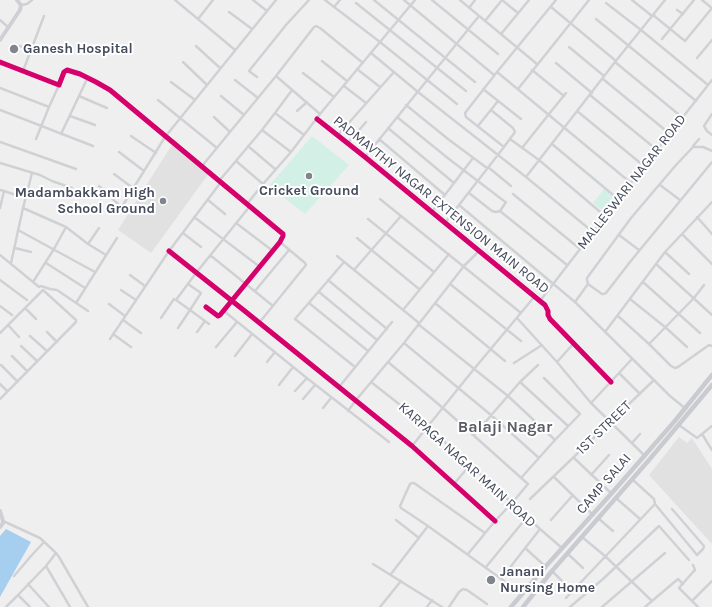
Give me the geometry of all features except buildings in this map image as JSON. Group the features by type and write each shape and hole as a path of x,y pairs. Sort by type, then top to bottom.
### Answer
{"main road":[{"name":"CAMP SALAI","path":"511,607 611,494 712,375"},
{"name":"CAMP SALAI","path":"523,607 552,571 712,385"}],"street":[{"path":"17,0 21,5"},
{"path":"21,5 25,5 32,0"},
{"path":"174,0 236,50"},
{"path":"198,19 213,0"},
{"path":"253,0 266,11"},
{"path":"99,186 119,205 123,205 165,137 276,0"},
{"path":"257,77 249,71 286,25 309,0"},
{"path":"325,0 457,104"},
{"path":"334,7 340,0"},
{"path":"374,0 476,82"},
{"path":"404,0 494,75"},
{"path":"161,318 174,299 188,284 236,222 263,184 291,152 320,114 415,0"},
{"path":"432,0 498,54"},
{"path":"460,0 537,64"},
{"path":"469,8 475,0"},
{"path":"485,21 502,0 518,13"},
{"path":"501,34 529,0"},
{"path":"504,148 466,117 465,113 494,75 556,0"},
{"path":"518,88 589,0"},
{"path":"632,0 684,41 712,8 702,0"},
{"path":"526,177 665,0"},
{"path":"662,39 694,0"},
{"path":"356,3 466,91"},
{"path":"606,3 711,83"},
{"path":"0,40 20,10 21,5"},
{"path":"550,7 683,118"},
{"path":"677,10 683,14"},
{"path":"229,12 252,30"},
{"path":"23,71 44,16"},
{"path":"365,157 406,105 428,81 479,16"},
{"path":"596,19 696,101"},
{"path":"0,20 9,27"},
{"path":"202,166 314,27 316,26 320,28 363,63"},
{"path":"697,58 712,40"},
{"path":"20,46 31,50"},
{"path":"196,46 220,68"},
{"path":"569,47 670,134"},
{"path":"371,53 593,232"},
{"path":"322,61 348,81"},
{"path":"0,62 59,85"},
{"path":"183,62 207,85"},
{"path":"556,63 657,150"},
{"path":"358,69 380,87"},
{"path":"36,139 64,72 66,70 88,77 110,90 283,234 280,242 273,251 219,316 206,307"},
{"path":"522,148 565,95 532,70"},
{"path":"338,135 394,72"},
{"path":"497,72 631,183"},
{"path":"303,73 334,97"},
{"path":"276,76 320,114"},
{"path":"61,134 88,77"},
{"path":"235,80 258,98"},
{"path":"171,82 195,100"},
{"name":"MALLESWARI NAGAR ROAD","path":"540,301 618,199 711,83"},
{"path":"344,86 366,103"},
{"path":"0,88 49,107"},
{"path":"483,89 521,119"},
{"path":"110,339 169,251 236,161 262,130 292,90"},
{"path":"79,96 108,108"},
{"path":"221,96 244,115"},
{"path":"158,100 217,148"},
{"path":"478,126 498,100"},
{"path":"297,111 307,102"},
{"path":"406,105 448,139 511,186"},
{"path":"0,110 93,146"},
{"path":"445,223 487,167 504,148 514,132 514,129 491,110"},
{"path":"577,111 644,166"},
{"path":"275,113 304,135"},
{"path":"712,114 704,126 705,129 712,135"},
{"path":"70,116 95,125"},
{"path":"214,117 230,132"},
{"path":"397,117 506,202 500,211 494,212 469,193"},
{"name":"PADMAVTHY NAGAR EXTENSION MAIN ROAD","path":"317,119 535,296 545,306 550,319 611,382"},
{"path":"348,143 366,122"},
{"path":"388,128 454,183"},
{"path":"262,130 291,152"},
{"path":"131,136 156,153"},
{"path":"379,139 445,195"},
{"path":"510,139 539,160 605,216"},
{"path":"699,140 692,146 631,218 587,278 588,284 602,294 606,293 639,250 712,162"},
{"path":"0,142 76,169"},
{"path":"552,144 618,199"},
{"path":"248,146 275,169"},
{"path":"692,146 703,147 712,152"},
{"path":"119,152 144,172"},
{"path":"432,212 473,158"},
{"path":"236,161 263,184"},
{"path":"0,163 40,175 72,188"},
{"path":"11,263 22,208 32,173"},
{"path":"114,174 133,188"},
{"path":"659,185 680,200"},
{"path":"0,190 13,194"},
{"path":"0,208 4,191"},
{"path":"513,194 580,248"},
{"path":"380,199 522,313"},
{"path":"208,200 225,214"},
{"path":"605,332 665,252 712,202"},
{"path":"459,205 575,302 670,396 690,412"},
{"path":"22,208 66,227 88,244 106,255"},
{"path":"500,211 567,265"},
{"path":"354,270 401,216"},
{"path":"194,217 260,267"},
{"path":"697,217 712,234"},
{"path":"368,219 434,272"},
{"path":"236,222 273,251"},
{"path":"33,282 46,263 66,227"},
{"path":"88,244 99,228"},
{"path":"18,230 96,272"},
{"path":"183,233 201,247"},
{"path":"682,234 712,264"},
{"path":"619,235 639,250"},
{"path":"76,302 117,238"},
{"path":"357,238 419,289"},
{"path":"259,323 306,265 305,262 280,242"},
{"path":"15,248 31,252"},
{"path":"255,291 289,250"},
{"path":"169,251 412,446 495,520"},
{"path":"348,411 404,343 464,266 479,251"},
{"path":"665,252 689,274"},
{"path":"403,310 449,254"},
{"path":"0,255 39,287 41,286 50,290 57,290 88,311"},
{"path":"210,255 273,306"},
{"path":"337,256 508,396 555,440"},
{"path":"344,262 309,304 295,318 355,367"},
{"path":"46,263 85,288"},
{"path":"656,264 712,315"},
{"path":"130,275 145,286"},
{"path":"0,280 27,300"},
{"path":"328,280 387,329"},
{"path":"644,282 700,333"},
{"path":"178,328 201,293 188,284"},
{"path":"450,284 521,341"},
{"path":"575,302 588,284"},
{"path":"649,344 704,286"},
{"path":"0,333 43,290 76,320 76,323 0,399"},
{"path":"121,290 136,300"},
{"path":"319,292 377,340"},
{"path":"412,446 535,296"},
{"path":"174,299 209,324"},
{"path":"630,299 687,347"},
{"path":"435,303 505,361"},
{"path":"109,304 126,316"},
{"path":"309,304 368,351"},
{"path":"0,306 12,315"},
{"path":"25,308 36,319"},
{"path":"224,311 331,398 389,442"},
{"path":"618,316 671,366 675,368 709,344 712,346"},
{"path":"517,318 557,362 591,403 644,455"},
{"path":"123,320 141,333"},
{"path":"197,332 205,321"},
{"path":"216,347 237,322"},
{"path":"339,387 392,322"},
{"path":"8,325 19,337"},
{"path":"47,332 57,342"},
{"path":"113,334 131,347"},
{"path":"235,356 252,334"},
{"path":"30,336 47,352"},
{"path":"404,343 491,415 539,458"},
{"path":"557,362 574,343"},
{"path":"514,363 542,345"},
{"path":"21,346 37,361"},
{"path":"267,362 274,352"},
{"path":"12,356 28,371"},
{"path":"591,403 632,359"},
{"path":"388,362 474,435 528,484 495,520 468,554"},
{"path":"1,365 17,381"},
{"path":"474,435 520,382 538,365"},
{"path":"279,385 293,367"},
{"path":"619,373 640,394"},
{"path":"295,391 306,378"},
{"path":"521,478 580,414 544,378"},
{"name":"1ST STREET","path":"530,499 654,380"},
{"name":"KARPAGA NAGAR MAIN ROAD","path":"371,382 427,426 562,548"},
{"path":"520,382 568,426"},
{"path":"0,384 7,391"},
{"path":"304,399 315,385"},
{"path":"323,408 331,398"},
{"path":"679,424 697,438 711,428"},
{"path":"632,443 640,434"},
{"path":"702,434 712,450"},
{"path":"591,475 609,455"},
{"path":"574,458 611,494"},
{"path":"454,484 470,465"},
{"path":"554,476 593,514"},
{"path":"632,479 654,499 655,504 697,555 704,548 703,545 672,509"},
{"path":"484,533 416,484 412,483 401,502 400,507 502,578 522,594"},
{"path":"552,520 573,495"},
{"path":"616,498 640,519"},
{"path":"566,598 655,504"},
{"path":"0,511 3,521 0,527"},
{"path":"486,567 527,517"},
{"path":"598,518 613,531"},
{"path":"396,520 419,538"},
{"path":"3,521 40,538 56,553 88,607"},
{"path":"391,574 428,526"},
{"path":"570,607 660,526 689,560"},
{"path":"502,578 540,529"},
{"path":"582,537 605,556 652,601"},
{"path":"14,576 44,542"},
{"path":"525,548 546,566"},
{"path":"6,607 46,566 56,553"},
{"path":"602,607 665,553"},
{"path":"568,554 583,568"},
{"path":"373,564 442,607"},
{"path":"693,565 695,570 694,572 679,588 698,607"},
{"path":"46,566 70,607"},
{"path":"552,571 567,586"},
{"path":"645,607 678,579 683,584"},
{"path":"380,607 401,581"},
{"path":"692,601 712,581"},
{"path":"28,584 49,607"},
{"path":"449,607 463,589 467,590 487,604"},
{"path":"18,595 30,607"},
{"path":"427,607 432,600"}],"shaded area":[{"name":"Madambakkam High School Ground","path":"173,143 210,172 151,253 118,230"},
{"path":"679,437 687,443 692,438 712,469 712,544 649,475"}],"green space":[{"name":"Cricket Ground","path":"312,136 349,165 305,214 269,186"},
{"path":"604,189 617,200 606,213 593,203"}],"water":[{"path":"6,529 31,542 0,597 0,536"}],"cycle path":[{"path":"0,62 59,85 64,72 67,70 80,74 110,90 283,234 280,242 220,315 218,316 206,307"},
{"path":"317,119 545,305 550,319 611,382"},
{"path":"169,251 412,446 495,521"}],"place":[{"name":"Ganesh Hospital","path":"14,49"},
{"name":"Cricket Ground","path":"309,176"},
{"name":"Madambakkam High School Ground","path":"163,201"},
{"name":"Janani Nursing Home","path":"491,580"}],"district":[{"name":"Balaji Nagar","path":"505,427"}]}
